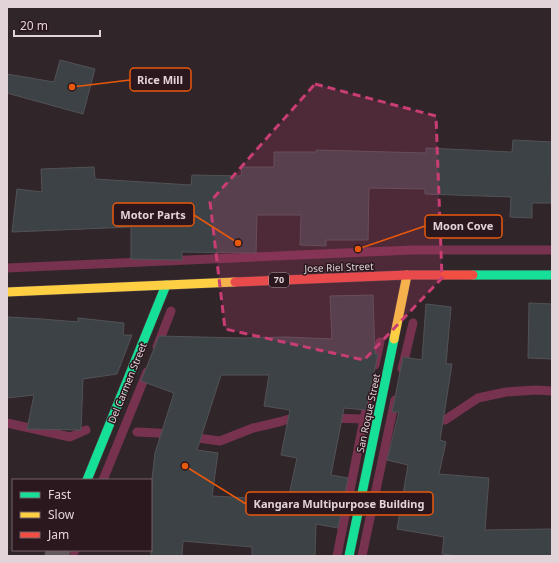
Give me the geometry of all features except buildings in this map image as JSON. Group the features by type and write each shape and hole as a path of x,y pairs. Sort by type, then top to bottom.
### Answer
{"main road":[{"name":"Jose Riel Street","path":"7,292 407,275 552,275"},
{"name":"San Roque Street","path":"349,556 407,275"},
{"name":"Del Carmen Street","path":"87,479 166,285"}],"highlighted area":[{"path":"315,84 436,116 442,278 364,360 225,329 210,202"}],"waterway":[{"path":"7,268 412,250 552,250"},
{"path":"157,347 171,311"},
{"path":"402,369 413,323"},
{"path":"375,365 380,342"},
{"path":"103,479 147,372"},
{"path":"431,417 445,420 478,398 506,392 536,390 552,391"},
{"path":"337,556 368,399"},
{"path":"362,556 395,400"},
{"path":"190,437 220,441 253,428 299,417"},
{"path":"330,418 364,419"},
{"path":"7,423 70,437 86,430"},
{"path":"137,432 173,435"},
{"path":"72,556 74,551"}],"traffic: fast":[{"path":"473,275 552,275"},
{"path":"87,479 166,285"},
{"path":"349,556 394,339"}],"traffic: slow":[{"path":"394,339 407,275"},
{"path":"7,292 235,282"}],"traffic: jam":[{"path":"235,282 407,275 473,275"}],"place":[{"name":"Rice Mill","path":"72,87"},
{"name":"Motor Parts","path":"238,243"},
{"name":"Moon Cove","path":"358,249"},
{"name":"Kangara Multipurpose Building","path":"185,466"}]}
